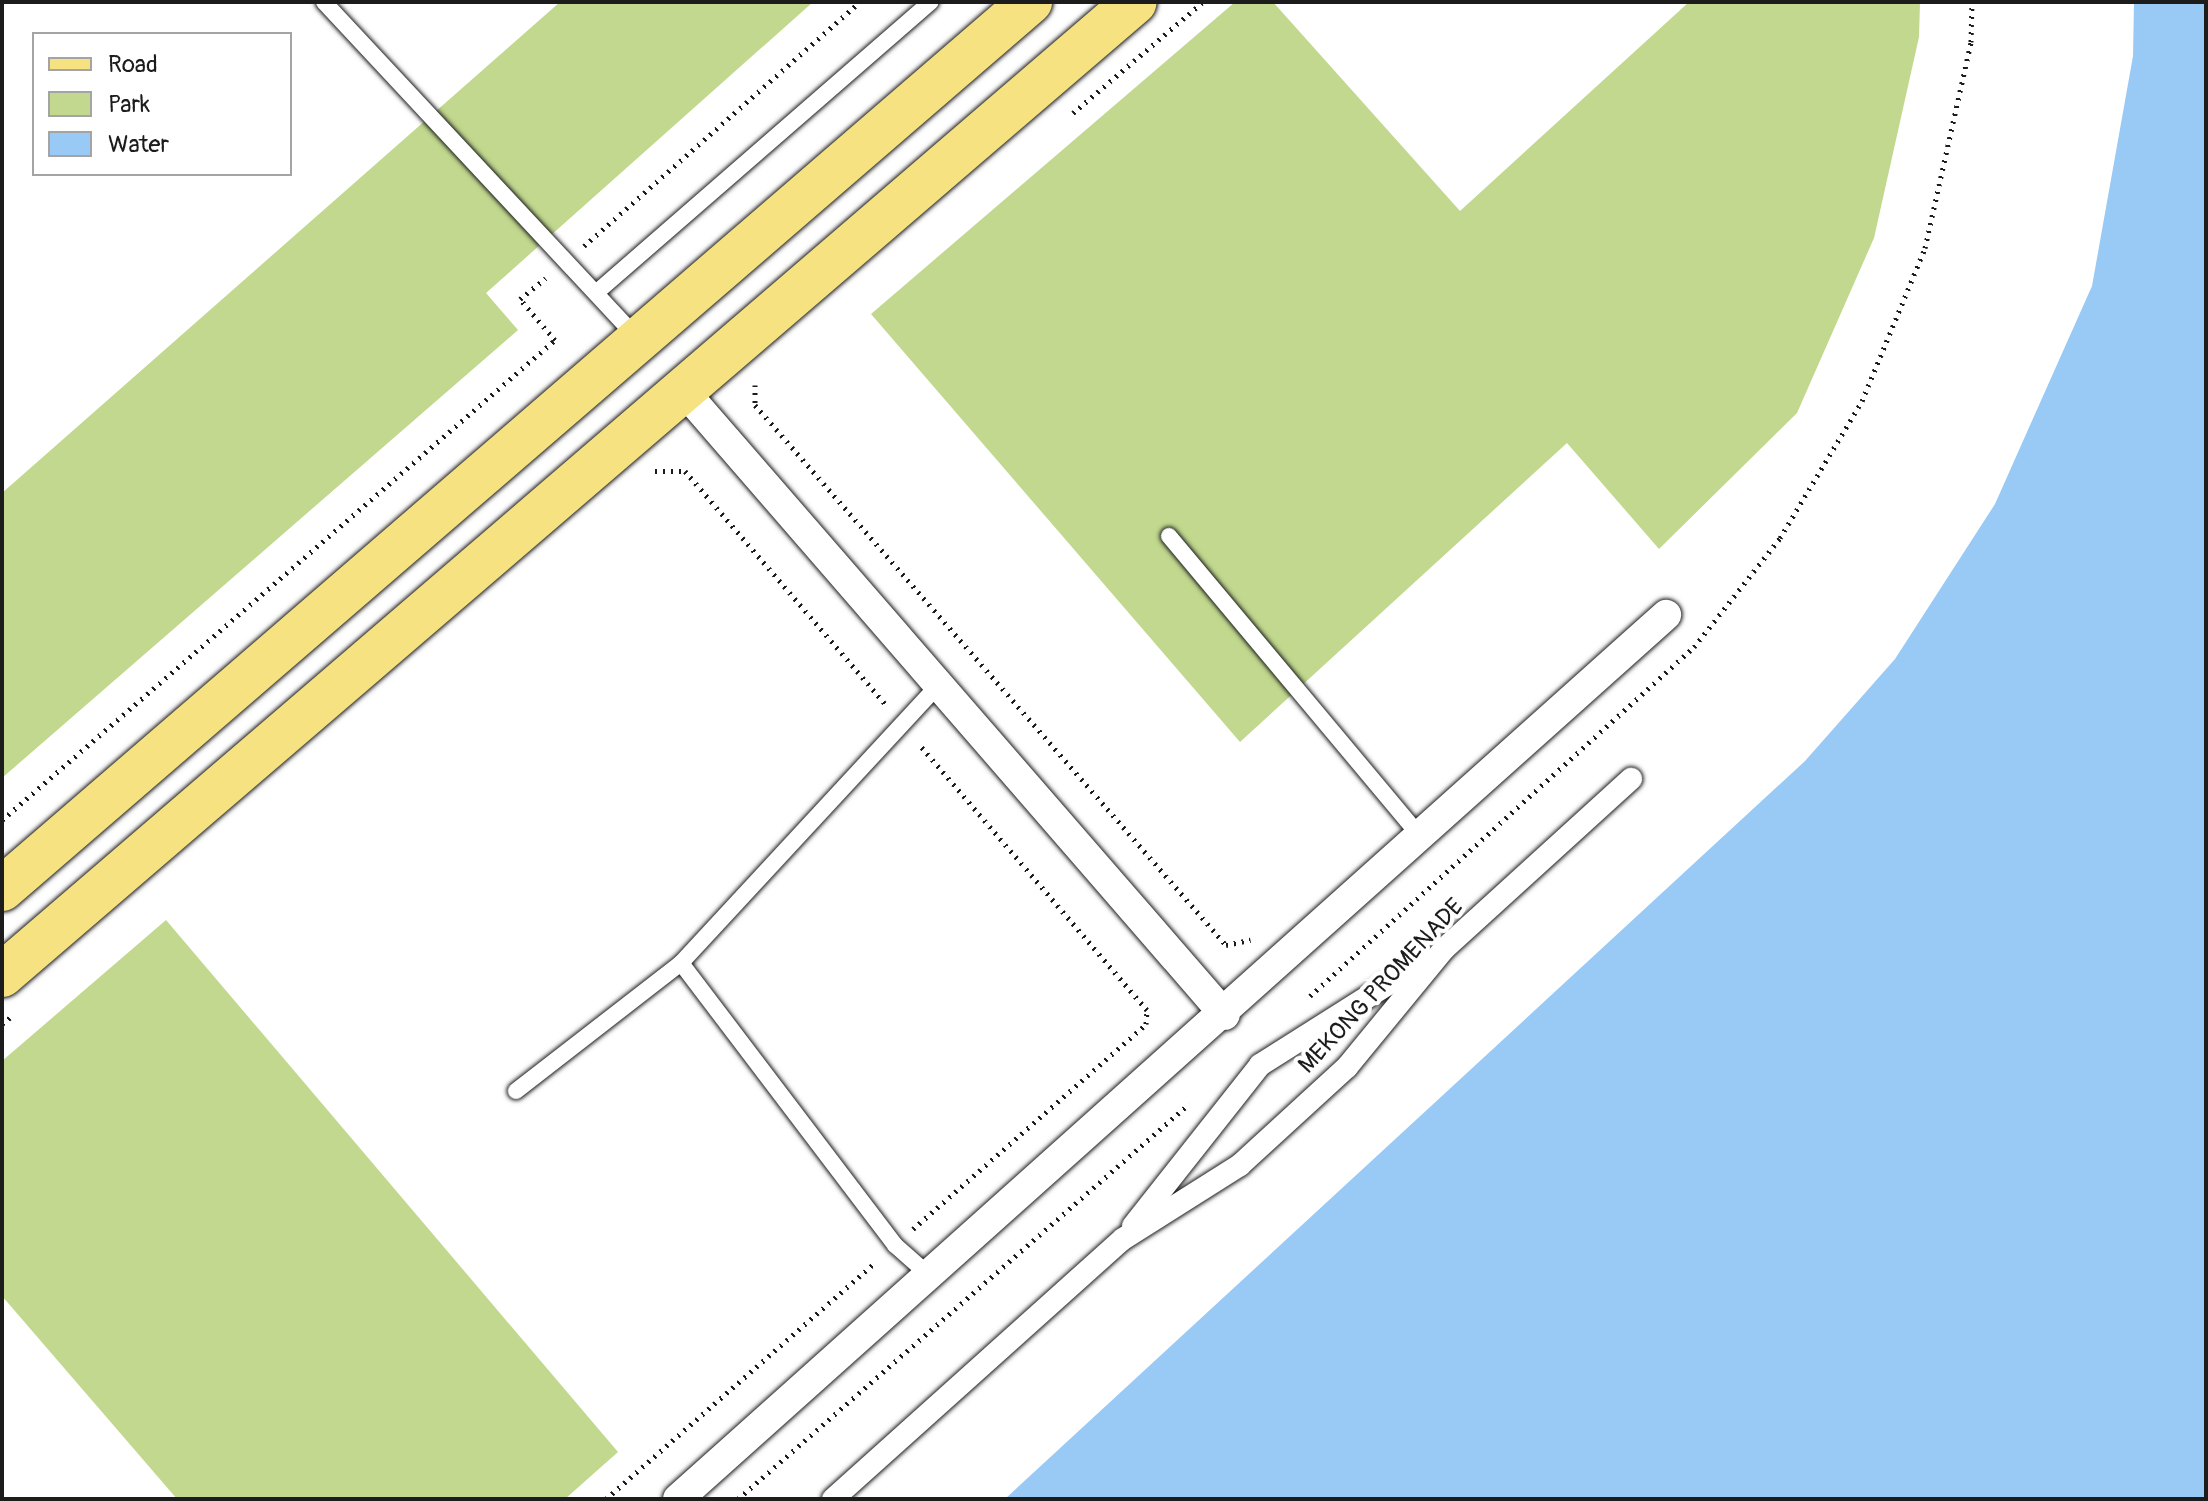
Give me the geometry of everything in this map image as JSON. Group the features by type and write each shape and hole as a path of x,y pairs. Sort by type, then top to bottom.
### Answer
{"main road":[{"path":"2,889 1030,2"},
{"path":"14,989 683,390 1135,2"}],"street":[{"path":"683,390 1225,1015"},
{"path":"678,1499 1225,1015 1666,615"},
{"name":"MEKONG PROMENADE","path":"833,1499 1123,1239 1240,1165 1347,1067 1444,949 1631,779"},
{"path":"1123,1239 1260,1065 1444,949"}],"lane":[{"path":"324,2 568,260 639,340"},
{"path":"597,292 931,2"},
{"path":"1169,536 1421,837"},
{"path":"516,1091 681,963 938,685"},
{"path":"681,963 895,1245 930,1276"}],"path":[{"path":"2,820 555,340 520,299 860,2"},
{"path":"1069,116 1203,2"},
{"path":"765,376 753,387 755,405 1226,945 1249,940 1261,930"},
{"path":"647,477 659,467 685,471 1147,1010 1146,1024"},
{"path":"2,1024 14,989"}],"green space":[{"path":"560,2 813,2 486,293 518,330 2,778 2,493"},
{"path":"1235,2 1273,2 1460,211 1689,2 1920,2 1919,37 1874,238 1797,413 1659,549 1567,443 1240,742 871,314"},
{"path":"166,920 618,1452 565,1499 177,1499 2,1296 2,1061"}],"water":[{"path":"2134,2 2206,2 2206,1499 1005,1499 1805,761 1895,659 1995,504 2092,286 2133,56"}]}
